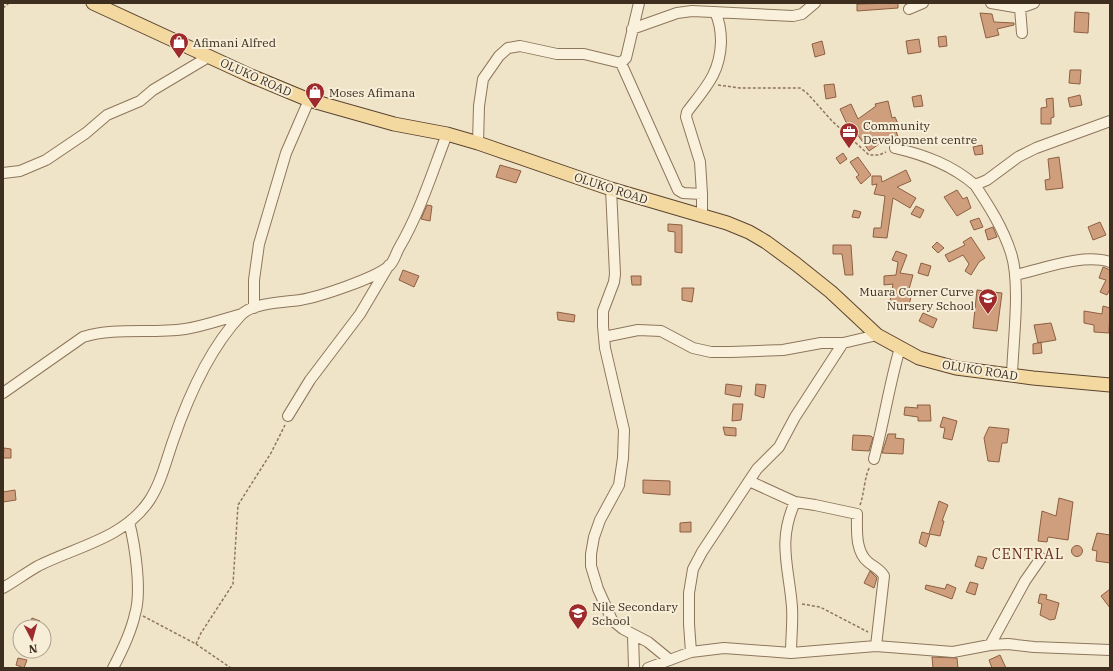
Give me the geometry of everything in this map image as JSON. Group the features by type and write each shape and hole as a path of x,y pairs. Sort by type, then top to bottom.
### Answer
{"main road":[{"name":"OLUKO ROAD","path":"93,3 251,76 309,100 394,124 446,134 478,143 611,189 727,223 766,242 831,292 877,335 919,358 956,368 1110,385"}],"street":[{"path":"621,63 626,58 639,3"},
{"path":"632,29 677,13 692,11 792,16 802,14 815,3"},
{"path":"909,9 924,3"},
{"path":"991,3 1020,8 1034,3"},
{"path":"1020,8 1022,33"},
{"path":"702,216 700,162 686,117 687,112 708,84 718,67 720,58 720,28 715,12"},
{"path":"478,143 479,106 483,79 499,56 508,48 520,46 557,54 584,54 621,63"},
{"path":"3,172 20,171 46,160 86,133 107,116 140,101 153,90 210,56"},
{"path":"621,63 678,190 683,193 702,194"},
{"path":"254,308 254,280 258,244 286,153 309,100"},
{"path":"975,185 987,180 1018,157 1036,148 1110,121"},
{"path":"288,416 310,380 360,314 390,266 412,226 446,134"},
{"path":"895,148 923,155 940,162 965,176 975,185 1001,227 1011,254 1015,275 1012,375"},
{"path":"611,189 615,274 614,282 603,311 604,337 624,430 623,451 619,485 600,520 594,537 591,554 591,566 598,589 612,620 633,635 648,642 670,660"},
{"path":"1015,275 1080,260 1101,259 1110,262"},
{"path":"3,393 83,337 97,333 115,331 185,328 242,314 254,308 307,299 329,293 371,276 390,266"},
{"path":"3,588 38,566 87,546 129,522 149,502 160,480 173,441 214,350 242,314"},
{"path":"604,337 638,330 661,331 693,348 711,352 731,352 783,350 821,343 843,343 877,335"},
{"path":"691,652 688,624 689,593 693,569 702,552 757,469 779,447 795,417 843,343"},
{"path":"874,459 891,380 900,348"},
{"path":"749,481 795,502 857,514 857,529 860,549 863,557 880,570 884,576 876,641"},
{"path":"791,653 792,608 788,577 785,529 795,502"},
{"path":"113,668 123,649 136,613 137,572 134,542 129,522"},
{"path":"990,645 1025,581 1041,558"},
{"path":"633,635 634,668"},
{"path":"648,668 691,652 724,648 791,653 876,641 953,652 990,645 1008,644 1034,647 1110,650"}],"path":[{"path":"3,8 9,3"},
{"path":"708,84 740,88 800,88 808,93 832,121 869,155 879,155 895,148"},
{"path":"196,644 201,633 233,584 238,505 282,435 288,416"},
{"path":"857,514 864,492 866,471 874,459"},
{"path":"792,608 802,604 820,607 876,641"},
{"path":"136,613 150,618 196,644 231,668"}],"building":[{"path":"898,3 898,8 857,11 857,4"},
{"path":"1075,12 1089,13 1088,33 1074,32"},
{"path":"980,13 992,14 994,22 1014,23 1014,25 997,29 999,35 986,38"},
{"path":"946,36 947,46 939,47 938,37"},
{"path":"919,39 921,52 908,54 906,41"},
{"path":"822,41 825,54 815,57 812,44"},
{"path":"1070,70 1081,70 1080,84 1069,83"},
{"path":"834,84 836,97 826,99 824,85"},
{"path":"921,95 923,106 914,107 912,97"},
{"path":"1080,95 1082,105 1070,107 1068,98"},
{"path":"1053,98 1054,117 1051,118 1051,124 1041,124 1041,108 1047,107 1046,99"},
{"path":"888,101 892,118 895,117 899,126 895,128 899,140 891,143 888,138 869,151 855,131 851,133 840,109 851,104 858,119 876,106 875,104"},
{"path":"982,145 983,154 975,155 973,147"},
{"path":"843,153 847,159 840,164 836,158"},
{"path":"858,157 871,175 861,184 856,177 859,175 850,162"},
{"path":"1059,157 1063,188 1046,190 1045,180 1050,179 1048,159"},
{"path":"500,165 521,171 516,183 496,177"},
{"path":"906,170 911,181 897,187 916,198 910,208 893,198 887,238 873,237 874,228 881,228 885,196 874,194 877,184 872,185 872,176 881,176 882,182"},
{"path":"957,190 963,199 967,197 971,208 957,216 944,197"},
{"path":"427,205 432,206 430,221 421,219"},
{"path":"916,206 924,210 920,218 911,214"},
{"path":"854,210 861,212 859,218 852,217"},
{"path":"979,218 983,227 974,230 970,221"},
{"path":"1100,222 1106,235 1093,240 1088,227"},
{"path":"668,224 682,225 682,253 675,252 675,232 668,231"},
{"path":"993,227 997,237 988,240 985,230"},
{"path":"971,237 985,258 979,262 971,275 965,271 969,264 963,255 949,262 945,255 965,245 963,242"},
{"path":"937,242 944,248 938,253 932,247"},
{"path":"833,245 851,245 853,275 845,275 842,254 833,254"},
{"path":"896,251 907,255 900,273 913,275 907,296 911,297 909,305 890,301 893,284 884,285 884,276 896,275 898,262 892,260"},
{"path":"921,263 931,266 928,276 918,273"},
{"path":"1103,267 1110,270 1110,289 1107,295 1100,292 1106,280 1099,278"},
{"path":"403,270 419,276 414,287 399,280"},
{"path":"631,276 641,276 641,285 632,285"},
{"path":"682,288 694,288 692,302 682,300"},
{"path":"977,290 1002,293 997,331 973,328"},
{"path":"1103,306 1110,308 1109,333 1094,332 1094,325 1084,323 1084,311 1102,314"},
{"path":"557,312 575,315 574,322 558,320"},
{"path":"923,313 937,319 933,328 919,321"},
{"path":"1051,323 1056,340 1038,343 1034,325"},
{"path":"1041,342 1042,353 1033,354 1033,344"},
{"path":"726,384 742,386 740,397 725,394"},
{"path":"756,384 766,385 764,398 755,395"},
{"path":"733,404 743,404 741,420 732,421"},
{"path":"917,405 930,405 931,421 918,421 918,417 904,415 905,407 918,408"},
{"path":"943,417 957,421 952,440 943,438 945,428 940,427"},
{"path":"723,427 736,428 736,436 725,435"},
{"path":"989,427 1009,429 1007,443 1002,443 999,462 988,461 984,438"},
{"path":"888,434 896,434 895,438 904,439 903,454 882,453"},
{"path":"853,435 871,436 873,438 869,451 852,450"},
{"path":"4,448 11,449 11,458 3,458"},
{"path":"643,480 670,481 670,495 643,493"},
{"path":"15,490 16,500 3,502 3,492"},
{"path":"1059,498 1073,502 1068,540 1048,537 1047,542 1038,541 1042,511 1056,516"},
{"path":"939,501 948,505 942,521 944,521 940,536 930,534 926,547 919,543 922,532 929,534"},
{"path":"691,522 691,532 680,532 680,523"},
{"path":"1097,533 1110,535 1110,563 1096,561 1097,551 1092,550"},
{"path":"1077,545 1081,547 1083,551 1081,555 1077,557 1073,555 1071,551 1073,547"},
{"path":"978,556 987,558 983,569 975,566"},
{"path":"870,571 877,578 874,588 864,583"},
{"path":"970,582 978,584 975,595 966,592"},
{"path":"947,584 956,588 952,599 925,589 926,585 945,589"},
{"path":"1110,589 1110,608 1101,596"},
{"path":"1040,594 1047,595 1046,599 1059,603 1055,619 1050,620 1040,615 1042,604 1038,603"},
{"path":"1000,655 1006,668 992,668 989,660"},
{"path":"932,657 957,658 958,668 933,668"},
{"path":"18,659 27,660 24,668 16,665"}],"place":[{"name":"Afimani Alfred","path":"179,59"},
{"name":"Moses Afimana","path":"315,109"},
{"name":"Community Development centre","path":"849,149"},
{"name":"Muara Corner Curve Nursery School","path":"988,315"},
{"name":"Nile Secondary School","path":"578,630"}],"district":[{"name":"CENTRAL","path":"1028,554"}]}
